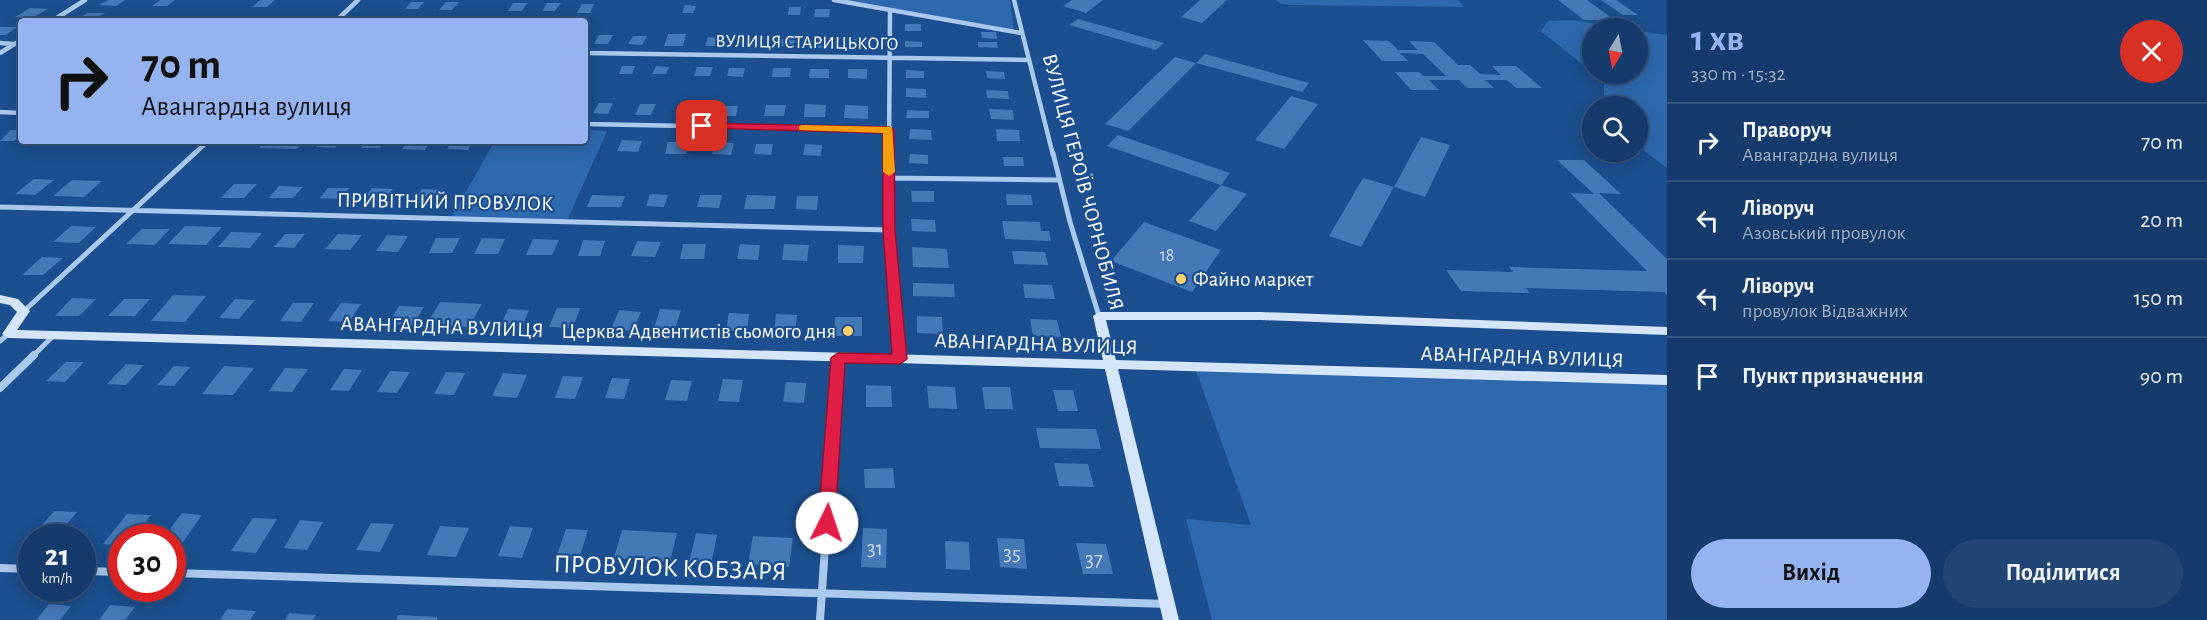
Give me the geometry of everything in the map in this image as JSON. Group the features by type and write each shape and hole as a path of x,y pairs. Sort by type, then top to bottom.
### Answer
{"street":[{"path":"57,18 85,0"},
{"path":"339,18 358,0"},
{"path":"834,0 1021,33"},
{"name":"ВУЛИЦЯ ГЕРОЇВ ЧОРНОБИЛЯ","path":"1014,0 1059,180 1099,316 1171,620"},
{"path":"890,10 889,230 900,359"},
{"path":"0,43 18,42"},
{"path":"0,53 18,43"},
{"name":"ВУЛИЦЯ СТАРИЦЬКОГО","path":"588,53 1028,60"},
{"path":"0,112 18,113"},
{"path":"588,124 889,130"},
{"path":"0,299 14,302 24,310 205,144"},
{"path":"889,178 1059,180"},
{"name":"ПРИВІТНИЙ ПРОВУЛОК","path":"0,207 889,230"},
{"name":"АВАНГАРДНА ВУЛИЦЯ","path":"3,336 24,310"},
{"name":"АВАНГАРДНА ВУЛИЦЯ","path":"1099,316 1261,316 1667,331"},
{"name":"АВАНГАРДНА ВУЛИЦЯ","path":"3,336 1667,380"},
{"path":"0,388 53,336"},
{"path":"820,620 838,358"},
{"path":"0,568 18,569"},
{"name":"ПРОВУЛОК КОБЗАРЯ","path":"186,573 1167,604"}],"shaded area":[{"path":"841,0 1010,0 1014,30"},
{"path":"1276,0 1458,0 1464,7 1291,5 1281,4"},
{"path":"1548,21 1582,21 1582,64 1541,31"},
{"path":"1648,32 1667,35 1667,168 1648,154 1648,96 1604,96 1604,84 1648,84"},
{"path":"588,130 607,131 567,221 450,219 493,144 588,144"},
{"path":"1195,368 1667,384 1667,620 1212,620 1186,519 1251,525"}],"building":[{"path":"108,0 125,0 116,6 99,5"},
{"path":"160,0 175,0 167,6 152,6"},
{"path":"260,0 275,0 267,7 252,7"},
{"path":"1072,0 1103,0 1086,13 1063,6"},
{"path":"1200,0 1227,0 1202,23 1181,17"},
{"path":"1558,0 1587,0 1612,18 1582,18"},
{"path":"1601,0 1616,0 1638,15 1623,15"},
{"path":"411,2 424,2 418,9 405,9"},
{"path":"446,2 459,2 452,10 439,10"},
{"path":"513,3 527,3 522,11 508,11"},
{"path":"547,3 561,3 555,11 542,11"},
{"path":"582,4 594,4 590,13 577,13"},
{"path":"685,5 696,6 693,13 682,13"},
{"path":"789,7 801,7 800,15 788,15"},
{"path":"30,8 48,9 34,17 15,17"},
{"path":"815,9 830,9 829,17 814,17"},
{"path":"88,13 105,13 98,18 80,18"},
{"path":"1078,19 1164,43 1156,50 1069,25"},
{"path":"905,24 921,24 921,31 905,31"},
{"path":"0,27 18,27 5,35 0,35"},
{"path":"981,32 996,32 997,39 982,38"},
{"path":"668,34 686,34 683,46 664,46"},
{"path":"599,35 613,35 608,44 594,44"},
{"path":"633,36 647,36 642,45 628,44"},
{"path":"708,37 722,38 720,46 705,46"},
{"path":"741,37 757,38 755,46 739,46"},
{"path":"778,39 795,39 794,46 777,46"},
{"path":"818,39 833,39 832,48 817,48"},
{"path":"854,39 868,40 868,49 854,48"},
{"path":"1363,40 1389,41 1398,50 1418,50 1409,41 1434,42 1458,65 1470,65 1480,74 1501,75 1492,66 1516,66 1542,88 1516,88 1507,80 1485,80 1494,88 1467,88 1459,80 1429,80 1439,90 1411,90 1395,72 1419,72 1423,76 1446,76 1423,54 1400,53 1408,61 1382,61"},
{"path":"905,41 922,42 922,47 905,47"},
{"path":"978,42 997,42 998,48 978,47"},
{"path":"1205,54 1309,83 1302,92 1196,63"},
{"path":"1175,57 1196,63 1128,131 1105,124"},
{"path":"622,66 635,66 632,74 619,74"},
{"path":"656,66 669,67 666,74 652,74"},
{"path":"697,67 713,67 710,76 694,76"},
{"path":"729,68 745,68 743,77 727,76"},
{"path":"773,68 791,68 790,77 772,77"},
{"path":"810,69 829,69 829,78 809,78"},
{"path":"848,69 867,69 867,79 848,78"},
{"path":"906,70 924,71 924,78 906,78"},
{"path":"986,71 1004,72 1005,79 987,78"},
{"path":"906,88 926,89 926,98 906,97"},
{"path":"986,90 1008,91 1009,99 987,98"},
{"path":"1291,96 1318,104 1284,149 1255,140"},
{"path":"599,103 613,103 608,114 593,113"},
{"path":"640,104 656,104 651,115 635,115"},
{"path":"805,104 826,105 825,117 804,117"},
{"path":"686,105 702,105 699,116 683,115"},
{"path":"766,105 786,105 784,116 764,116"},
{"path":"845,105 868,106 868,119 844,118"},
{"path":"721,106 738,106 736,116 719,116"},
{"path":"989,109 1013,110 1014,120 991,119"},
{"path":"907,110 929,111 929,118 906,118"},
{"path":"910,129 931,130 932,140 909,139"},
{"path":"996,129 1019,130 1020,141 997,141"},
{"path":"11,130 18,130 18,138 14,141 0,141"},
{"path":"1118,135 1230,173 1221,185 1107,146"},
{"path":"1421,137 1450,145 1425,197 1394,187"},
{"path":"622,140 642,141 638,152 617,151"},
{"path":"668,142 689,142 686,154 665,154"},
{"path":"715,142 734,143 731,155 712,154"},
{"path":"262,144 301,144 297,149 259,148"},
{"path":"319,144 338,144 335,148 316,147"},
{"path":"364,144 383,144 380,148 361,148"},
{"path":"406,144 429,144 425,150 402,149"},
{"path":"450,144 471,144 468,150 447,149"},
{"path":"756,144 773,144 771,155 754,154"},
{"path":"805,144 822,145 821,156 803,155"},
{"path":"910,154 928,155 928,164 909,163"},
{"path":"1003,157 1023,157 1024,166 1004,166"},
{"path":"1557,160 1586,162 1621,194 1599,193 1667,259 1667,295 1664,292 1526,288 1530,293 1461,291 1446,270 1513,272 1509,267 1647,271 1570,193 1594,194"},
{"path":"1363,178 1394,187 1361,247 1329,236"},
{"path":"34,179 54,180 35,195 15,194"},
{"path":"72,180 102,181 84,197 53,196"},
{"path":"234,184 257,184 244,198 221,198"},
{"path":"1221,185 1247,194 1216,231 1189,221"},
{"path":"279,186 303,187 293,198 269,198"},
{"path":"328,188 349,188 341,199 320,198"},
{"path":"372,188 393,189 383,201 362,201"},
{"path":"422,189 442,190 434,201 415,201"},
{"path":"911,191 934,191 934,202 912,202"},
{"path":"650,194 668,195 664,207 646,206"},
{"path":"1006,194 1031,195 1033,205 1007,205"},
{"path":"592,195 625,196 621,207 587,207"},
{"path":"700,195 722,195 719,208 697,207"},
{"path":"747,195 776,196 774,209 744,209"},
{"path":"797,196 818,196 817,210 796,209"},
{"path":"911,219 935,220 936,232 912,231"},
{"path":"1002,221 1040,222 1041,231 1049,231 1051,241 1005,239"},
{"path":"1144,222 1221,250 1192,292 1111,261"},
{"path":"71,226 96,227 79,243 53,242"},
{"path":"185,226 222,227 206,245 168,244"},
{"path":"142,229 170,229 155,245 126,244"},
{"path":"231,232 262,233 250,248 218,247"},
{"path":"285,234 305,234 294,248 274,247"},
{"path":"338,234 362,235 350,250 325,249"},
{"path":"387,235 408,236 398,252 376,251"},
{"path":"436,238 460,238 452,253 429,253"},
{"path":"482,238 505,239 498,254 474,254"},
{"path":"533,239 559,240 552,255 526,255"},
{"path":"583,240 605,241 600,256 578,256"},
{"path":"637,241 661,242 655,257 631,256"},
{"path":"683,244 706,244 704,259 680,259"},
{"path":"740,244 760,245 758,260 737,259"},
{"path":"784,244 809,245 807,261 782,260"},
{"path":"838,245 864,246 863,263 838,263"},
{"path":"912,247 947,249 949,268 913,267"},
{"path":"1012,251 1045,252 1048,265 1014,264"},
{"path":"42,257 63,258 43,275 22,275"},
{"path":"913,283 954,284 955,297 913,296"},
{"path":"1023,284 1052,285 1055,299 1025,298"},
{"path":"173,295 206,296 185,322 151,321"},
{"path":"72,298 96,299 79,316 55,316"},
{"path":"124,299 150,299 135,316 108,316"},
{"path":"235,299 255,300 239,319 219,318"},
{"path":"440,302 482,304 469,327 426,325"},
{"path":"293,303 314,303 301,322 280,321"},
{"path":"341,303 361,304 349,322 328,321"},
{"path":"399,306 424,307 413,325 388,324"},
{"path":"557,308 580,308 573,328 549,327"},
{"path":"508,309 529,310 522,327 500,327"},
{"path":"660,309 681,310 675,329 654,328"},
{"path":"619,310 641,312 633,331 611,329"},
{"path":"729,313 749,314 747,331 726,331"},
{"path":"776,314 797,315 795,333 774,333"},
{"path":"917,316 942,317 943,334 917,333"},
{"path":"835,317 862,317 862,336 834,336"},
{"path":"1030,319 1057,320 1061,337 1033,336"},
{"path":"66,362 84,362 65,382 46,381"},
{"path":"126,364 144,365 126,385 107,384"},
{"path":"174,366 190,367 174,386 157,385"},
{"path":"224,366 254,368 233,395 202,394"},
{"path":"285,368 308,369 292,392 269,391"},
{"path":"344,369 362,370 349,391 330,390"},
{"path":"390,371 410,372 397,393 377,392"},
{"path":"446,372 465,373 454,395 434,394"},
{"path":"503,373 527,375 517,398 492,396"},
{"path":"563,376 583,377 575,399 555,398"},
{"path":"612,378 630,379 624,399 605,398"},
{"path":"723,379 743,380 739,402 718,401"},
{"path":"671,380 692,381 687,401 665,400"},
{"path":"786,382 806,383 804,403 783,402"},
{"path":"866,385 891,386 892,407 866,407"},
{"path":"927,386 955,387 957,409 929,408"},
{"path":"982,387 1010,387 1013,409 985,409"},
{"path":"1053,390 1073,390 1078,411 1058,411"},
{"path":"1036,428 1096,429 1101,449 1040,448"},
{"path":"1054,463 1088,464 1094,487 1059,486"},
{"path":"893,468 895,488 865,488 864,469"},
{"path":"54,511 77,512 67,524 43,524"},
{"path":"182,513 202,515 186,538 186,524 174,524"},
{"path":"127,514 151,515 144,524 119,524"},
{"path":"253,518 277,519 256,553 231,551"},
{"path":"300,520 323,522 307,550 284,548"},
{"path":"371,523 394,524 380,552 356,550"},
{"path":"440,526 469,528 456,557 427,555"},
{"path":"510,526 533,528 522,558 498,556"},
{"path":"863,528 887,529 886,568 861,567"},
{"path":"566,529 588,530 579,559 556,558"},
{"path":"622,530 677,533 670,562 614,558"},
{"path":"696,533 717,535 711,565 689,563"},
{"path":"753,536 793,538 789,567 748,564"},
{"path":"997,538 1024,539 1027,569 1000,567"},
{"path":"945,541 969,542 970,570 946,569"},
{"path":"1076,543 1106,544 1113,574 1083,574"},
{"path":"49,604 71,606 60,620 36,620"},
{"path":"110,605 135,607 125,620 99,620"},
{"path":"227,609 256,611 250,620 220,620"},
{"path":"289,613 316,615 313,620 285,620"},
{"path":"398,615 438,617 437,620 396,620"}],"slow traffic":[{"path":"802,128 889,130 889,172"}],"place":[{"name":"Файно маркет","path":"1181,279"},
{"name":"Церква Адвентистів сьомого дня","path":"848,331"}],"route":[{"path":"702,126 889,130 889,230 900,359 838,358 827,523"}]}
